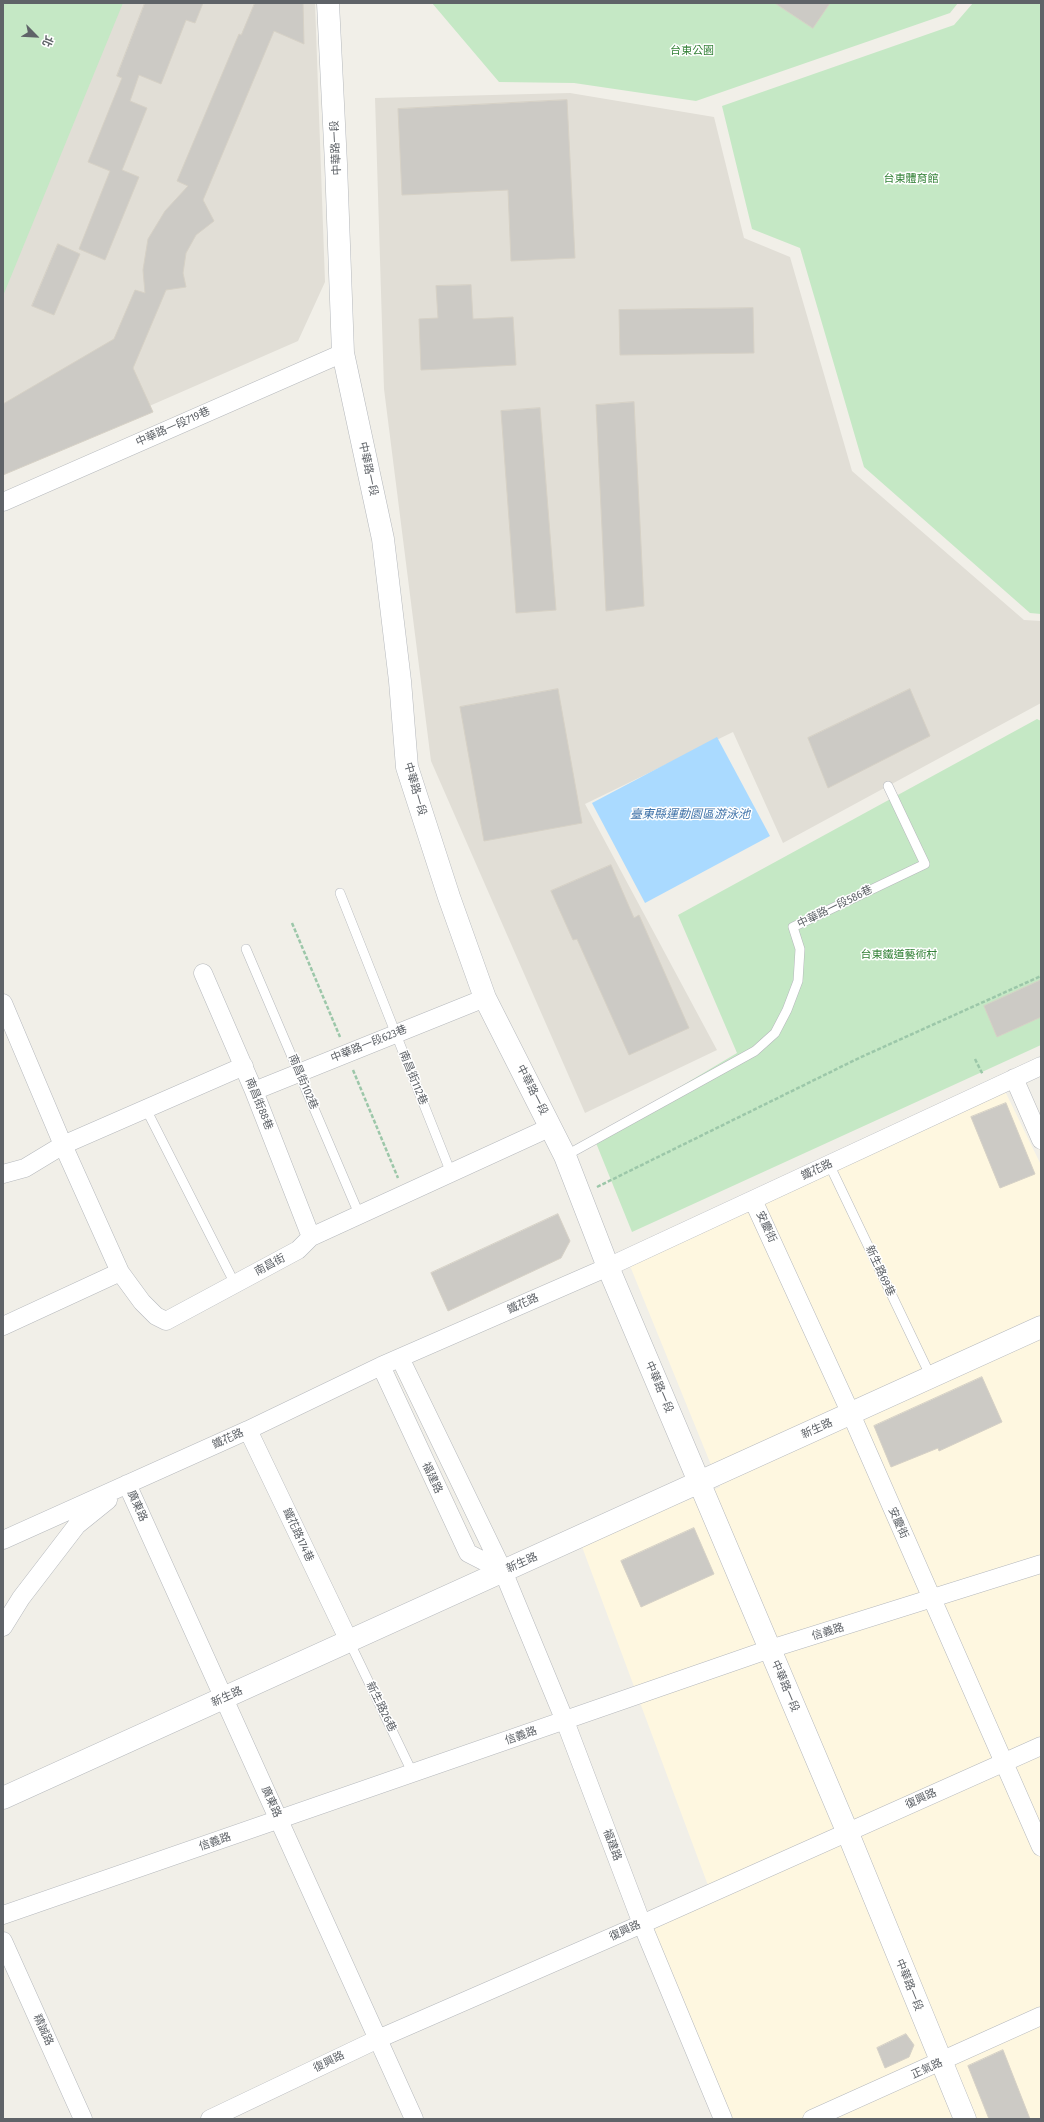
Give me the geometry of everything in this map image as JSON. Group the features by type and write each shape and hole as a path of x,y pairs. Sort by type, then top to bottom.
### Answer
{"street":[{"name":"中華路一段","path":"328,3 343,353 383,539 400,681 407,767 449,897 485,998 565,1156 608,1267 847,1831 965,2119"},
{"name":"中華路一段719巷","path":"3,502 343,353"},
{"name":"南昌街88巷","path":"203,973 244,1066 311,1237"},
{"name":"中華路一段623巷","path":"254,1091 485,998"},
{"path":"3,1003 63,1145 120,1272 3,1326"},
{"path":"3,1174 25,1168 63,1145 244,1066"},
{"name":"鐵花路","path":"3,1540 248,1430 381,1366 608,1267 1041,1066"},
{"path":"1014,1078 1041,1140"},
{"name":"南昌街","path":"120,1272 142,1302 156,1316 166,1321 298,1250 311,1237 551,1127"},
{"name":"安慶街","path":"753,1200 851,1414 1041,1847"},
{"name":"新生路","path":"3,1798 1041,1327"},
{"name":"福建路","path":"400,1358 503,1571 565,1721 642,1924 723,2119"},
{"name":"福建路","path":"381,1366 468,1553 503,1571"},
{"name":"鐵花路174巷","path":"248,1430 349,1641"},
{"path":"3,1627 21,1598 77,1525 127,1484"},
{"name":"廣東路","path":"127,1484 414,2119"},
{"name":"信義路","path":"3,1915 770,1649 932,1600 1041,1564"},
{"name":"復興路","path":"210,2119 378,2039 642,1924 847,1831 1041,1746"},
{"name":"精誠路","path":"3,1941 83,2119"},
{"name":"正氣路","path":"812,2119 941,2063 1041,2016"}],"lane":[{"name":"中華路一段586巷","path":"565,1156 755,1051 775,1033 787,1010 798,981 800,948 793,927 925,864 888,786"},
{"name":"南昌街112巷","path":"340,893 451,1173"},
{"name":"南昌街102巷","path":"246,949 359,1214"},
{"path":"146,1109 235,1284"},
{"name":"新生路69巷","path":"830,1164 931,1377"},
{"name":"新生路26巷","path":"349,1641 413,1774"}],"path":[{"path":"581,1195 859,1058 1041,976"},
{"path":"975,1059 984,1078"}],"shaded area":[{"path":"3,3 315,3 325,282 298,341 3,470"},
{"path":"570,93 714,117 744,238 790,257 852,471 1024,620 1041,621 1041,703 783,843 733,732 585,804 717,1050 585,1113 431,761 384,389 375,98"},
{"path":"1003,1087 1041,1165 1041,2119 718,2119 635,1918 709,1888 581,1544 720,1487 628,1261"}],"green space":[{"path":"3,3 123,3 3,296"},
{"name":"台東公園","path":"432,3 958,3 950,13 696,101 574,83 499,82"},
{"name":"台東體育館","path":"973,3 1041,3 1041,614 1030,613 864,467 800,248 752,229 722,106 954,25"},
{"name":"台東鐵道藝術村","path":"1037,719 1041,721 1041,1045 632,1232 594,1138 737,1053 678,915"}],"water":[{"name":"臺東縣運動園區游泳池","path":"717,737 770,836 645,903 592,803"}],"building":[{"path":"145,3 203,3 195,23 186,20 161,84 139,75 130,101 147,108 122,170 139,177 105,260 79,249 110,171 88,162 122,78 117,76"},
{"path":"255,3 303,3 304,44 274,31 203,200 214,221 196,235 186,253 183,273 186,287 166,290 133,368 153,412 3,475 3,404 114,339 135,290 145,293 143,270 148,239 165,211 188,186 177,181 239,34 241,35"},
{"path":"775,3 830,3 813,28"},
{"path":"567,100 575,258 511,261 508,190 402,195 398,109"},
{"path":"58,244 80,254 54,315 32,306"},
{"path":"471,285 473,319 513,317 516,365 421,370 419,319 438,318 436,286"},
{"path":"753,308 754,353 620,355 619,310"},
{"path":"634,402 644,606 606,611 596,405"},
{"path":"540,408 556,610 516,613 501,411"},
{"path":"558,689 582,823 484,841 460,707"},
{"path":"910,689 930,736 828,788 808,738"},
{"path":"611,865 634,918 639,915 689,1028 629,1055 577,939 573,940 551,891"},
{"path":"1041,980 1041,1017 997,1037 984,1006"},
{"path":"1006,1103 1035,1174 1000,1188 971,1117"},
{"path":"558,1214 570,1241 561,1258 448,1311 431,1273"},
{"path":"982,1377 1002,1422 939,1451 938,1448 891,1467 874,1426"},
{"path":"694,1528 714,1574 641,1607 621,1561"},
{"path":"906,2034 914,2045 909,2057 885,2068 877,2048"},
{"path":"1003,2050 1030,2119 989,2119 968,2066"}]}
